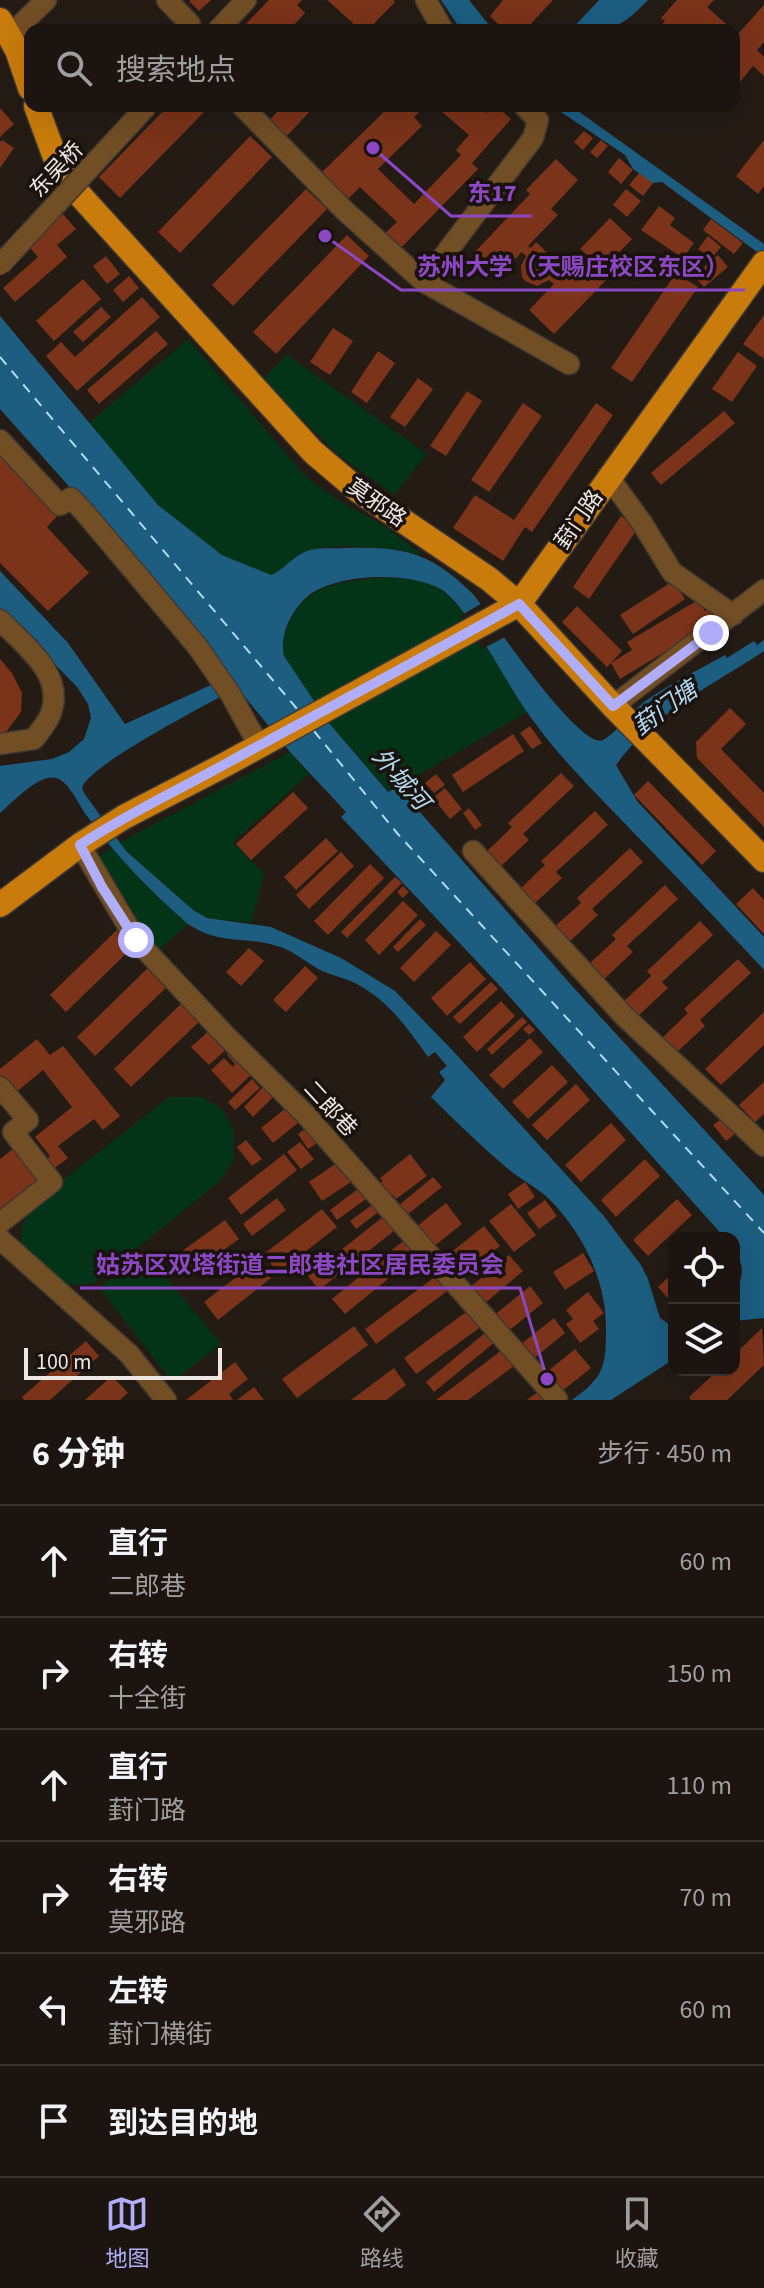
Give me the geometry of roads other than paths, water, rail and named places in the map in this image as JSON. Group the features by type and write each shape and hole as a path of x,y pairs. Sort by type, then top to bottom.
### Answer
{"main road":[{"path":"5,28 24,74"},
{"name":"莫邪路","path":"38,112 59,168 77,192 303,441 359,491 489,579 519,604 617,710 764,860"},
{"name":"葑门路","path":"0,905 95,836 519,604 608,476 764,263"}],"street":[{"path":"5,28 46,0"},
{"path":"167,0 190,24"},
{"path":"224,24 246,0"},
{"path":"426,0 440,24"},
{"name":"东吴桥","path":"0,265 141,112"},
{"path":"248,112 344,210 424,282 569,364"},
{"path":"424,282 533,138 538,120 530,112"},
{"path":"0,440 60,505 71,498 86,514 197,646 262,744"},
{"path":"608,476 672,572 733,615"},
{"path":"617,710 764,590"},
{"path":"0,620 46,667 55,692 51,714 34,739 0,744"},
{"name":"二郎巷","path":"95,836 102,887 136,940 306,1115 557,1399"},
{"path":"473,851 624,1016 762,1139"},
{"path":"0,1087 28,1120 13,1132 52,1182 0,1223"},
{"path":"0,1239 129,1354 166,1400"}],"water":[{"path":"441,0 469,0 488,24 457,24"},
{"path":"599,0 648,0 619,24 577,24"},
{"path":"561,112 579,112 764,244 764,257 662,182 652,183 633,169 625,155"},
{"name":"葑门塘","path":"0,316 158,505 222,555 271,575 302,553 316,549 384,548 430,561 474,595 556,705 592,738 603,740 644,702 663,689 725,655 727,658 754,641 757,645 764,640 764,651 665,715 616,765 637,801 764,937 764,970 559,753 531,718 472,624 442,590 394,577 355,579 321,588 297,608 283,640 284,656 328,722 388,792 398,787 573,987 764,1195 764,1318 740,1320 740,1232 720,1232 499,985 341,817 346,812 290,752 240,691 233,690 127,750 90,777 82,787 84,793 126,851 193,910 207,918 271,927 341,958 395,991 603,1215 641,1265 660,1318 668,1324 668,1363 611,1400 572,1400 591,1385 604,1362 605,1310 590,1257 560,1210 538,1189 508,1169 431,1097 445,1080 439,1072 447,1066 435,1052 428,1057 387,1006 355,983 320,970 283,948 221,938 188,924 122,859 61,780 42,780 0,813 0,766 52,759 69,752 84,739 91,718 88,704 77,687 0,608 0,571 68,643 125,724 222,680 91,511 0,409"}],"place":[{"name":"东17","path":"373,148"},
{"name":"苏州大学（天赐庄校区东区）","path":"325,236"},
{"name":"姑苏区双塔街道二郎巷社区居民委员会","path":"547,1379"}],"water label":[{"name":"外城河","path":"401,779"}]}
